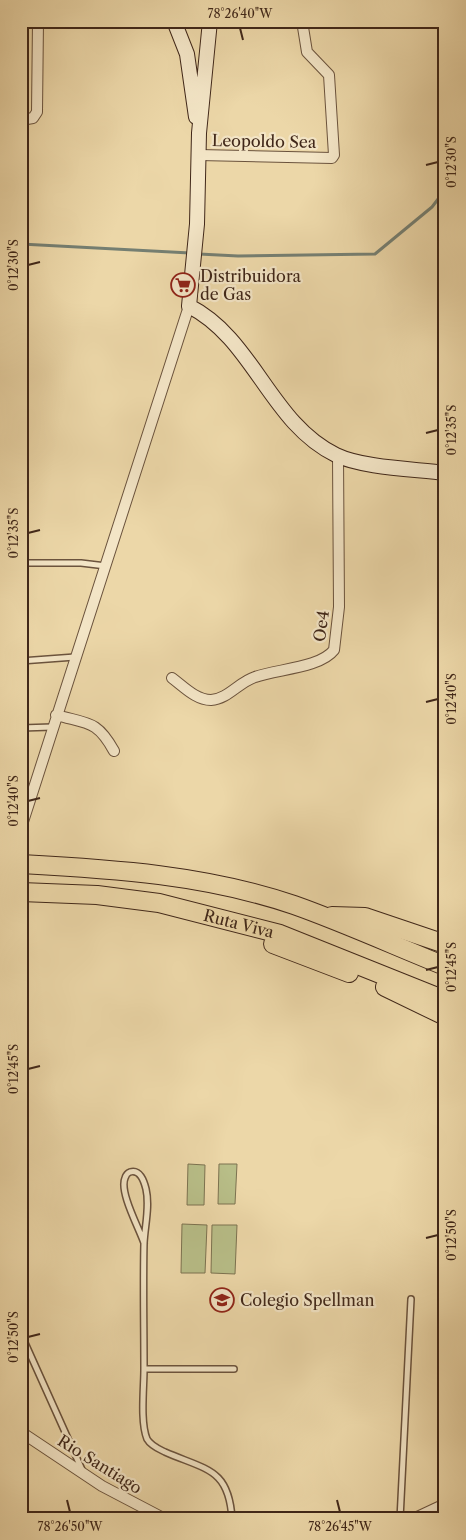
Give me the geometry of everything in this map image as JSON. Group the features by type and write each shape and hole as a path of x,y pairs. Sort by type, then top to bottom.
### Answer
{"highway":[{"name":"Ruta Viva","path":"21,864 163,874 234,888 325,917 445,966"},
{"name":"Ruta Viva","path":"21,892 97,895 159,903 280,934 445,1000"},
{"path":"325,917 364,917 445,944"},
{"path":"218,919 276,945 386,987 445,1016"}],"street":[{"path":"21,120 33,118 37,112 38,21"},
{"path":"174,21 187,54 199,133"},
{"path":"21,828 188,306 197,224 199,133 210,21"},
{"name":"Leopoldo Sea","path":"199,155 332,158 334,155 330,75 307,52 302,21"},
{"path":"188,306 217,325 230,338 291,420 311,440 338,456 361,462 445,473"},
{"path":"445,334 445,351"},
{"name":"Oe4","path":"172,678 201,699 213,700 226,696 237,685 253,677 322,660 334,650 339,607 338,456"},
{"path":"56,715 96,726 106,737 114,751"},
{"name":"Rio Santiago","path":"21,1432 102,1486 165,1519"},
{"path":"413,1519 445,1504"}],"lane":[{"path":"21,563 81,563 106,566"},
{"path":"21,661 75,657"},
{"path":"21,728 52,727"},
{"path":"144,1243 128,1204 125,1191 124,1181 126,1175 130,1172 136,1172 141,1175 146,1188 144,1243 144,1427 147,1439 159,1449 214,1473 223,1481 230,1500 232,1519"},
{"path":"400,1519 411,1299"},
{"path":"21,1334 85,1474"},
{"path":"144,1369 234,1369"}],"green space":[{"path":"188,1164 205,1165 204,1205 187,1205"},
{"path":"219,1164 237,1164 235,1204 218,1204"},
{"path":"182,1224 207,1225 205,1273 181,1273"},
{"path":"212,1225 237,1225 235,1274 211,1273"}],"waterway":[{"path":"199,254 238,256 375,254 432,207 445,190"},
{"path":"21,244 190,253"}],"place":[{"name":"Distribuidora de Gas","path":"183,285"},
{"name":"Colegio Spellman","path":"222,1300"}]}
